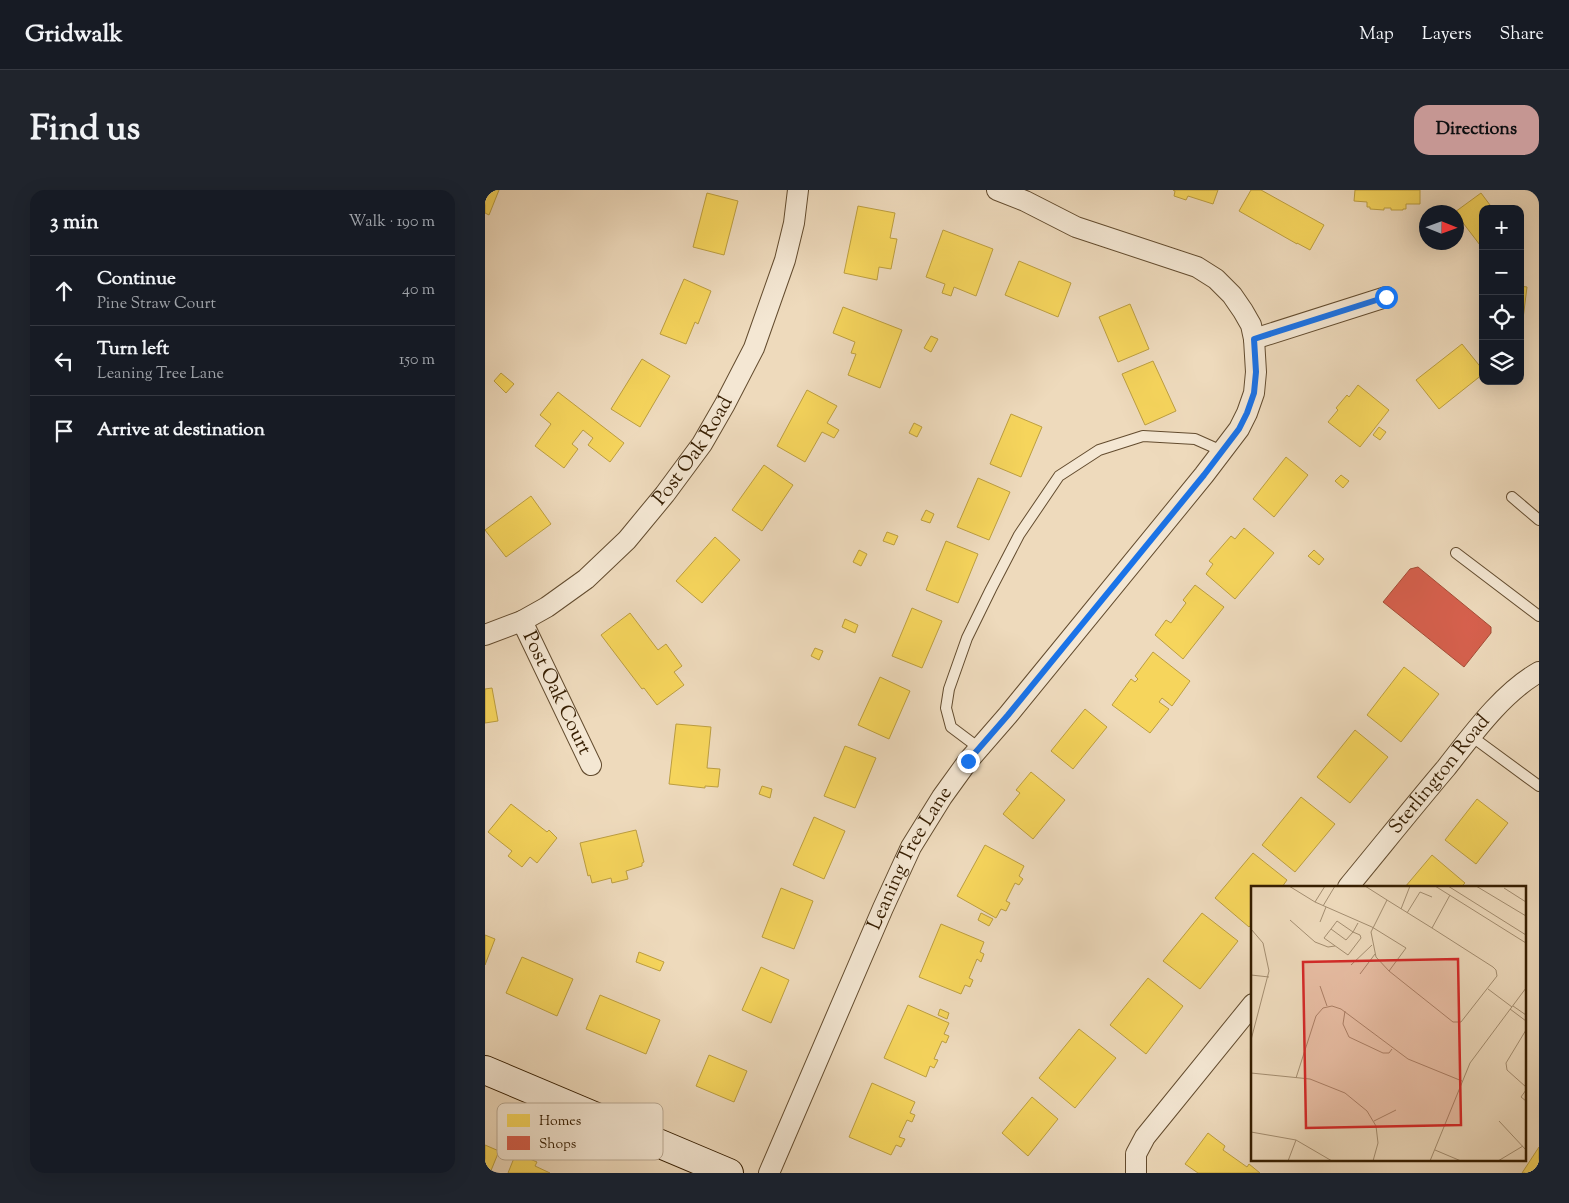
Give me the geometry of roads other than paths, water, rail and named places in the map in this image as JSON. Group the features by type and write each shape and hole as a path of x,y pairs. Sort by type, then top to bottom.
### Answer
{"street":[{"name":"Post Oak Road","path":"485,635 521,621 547,608 586,579 627,540 665,494 702,444 754,348 785,260 794,223 798,190"},
{"name":"Leaning Tree Lane","path":"769,1173 911,847 942,797 979,748 1204,475 1239,429 1254,393 1256,372 1254,339 1251,325 1233,295 1217,279 1197,267 1076,227 1025,201 997,190"},
{"path":"1254,339 1386,297"},
{"name":"Post Oak Court","path":"521,621 591,765"},
{"name":"Sterlington Road","path":"1350,886 1471,736 1499,705 1529,678 1539,672"},
{"path":"1136,1173 1137,1154 1145,1137 1251,1006"},
{"path":"485,1070 563,1103"},
{"path":"663,1145 729,1173"}],"lane":[{"path":"979,748 951,728 946,708 949,689 967,638 1019,535 1059,476 1099,450 1143,436 1195,439 1222,451"},
{"path":"1512,497 1539,520"},
{"path":"1456,553 1539,616"},
{"path":"1471,736 1539,786"}]}
